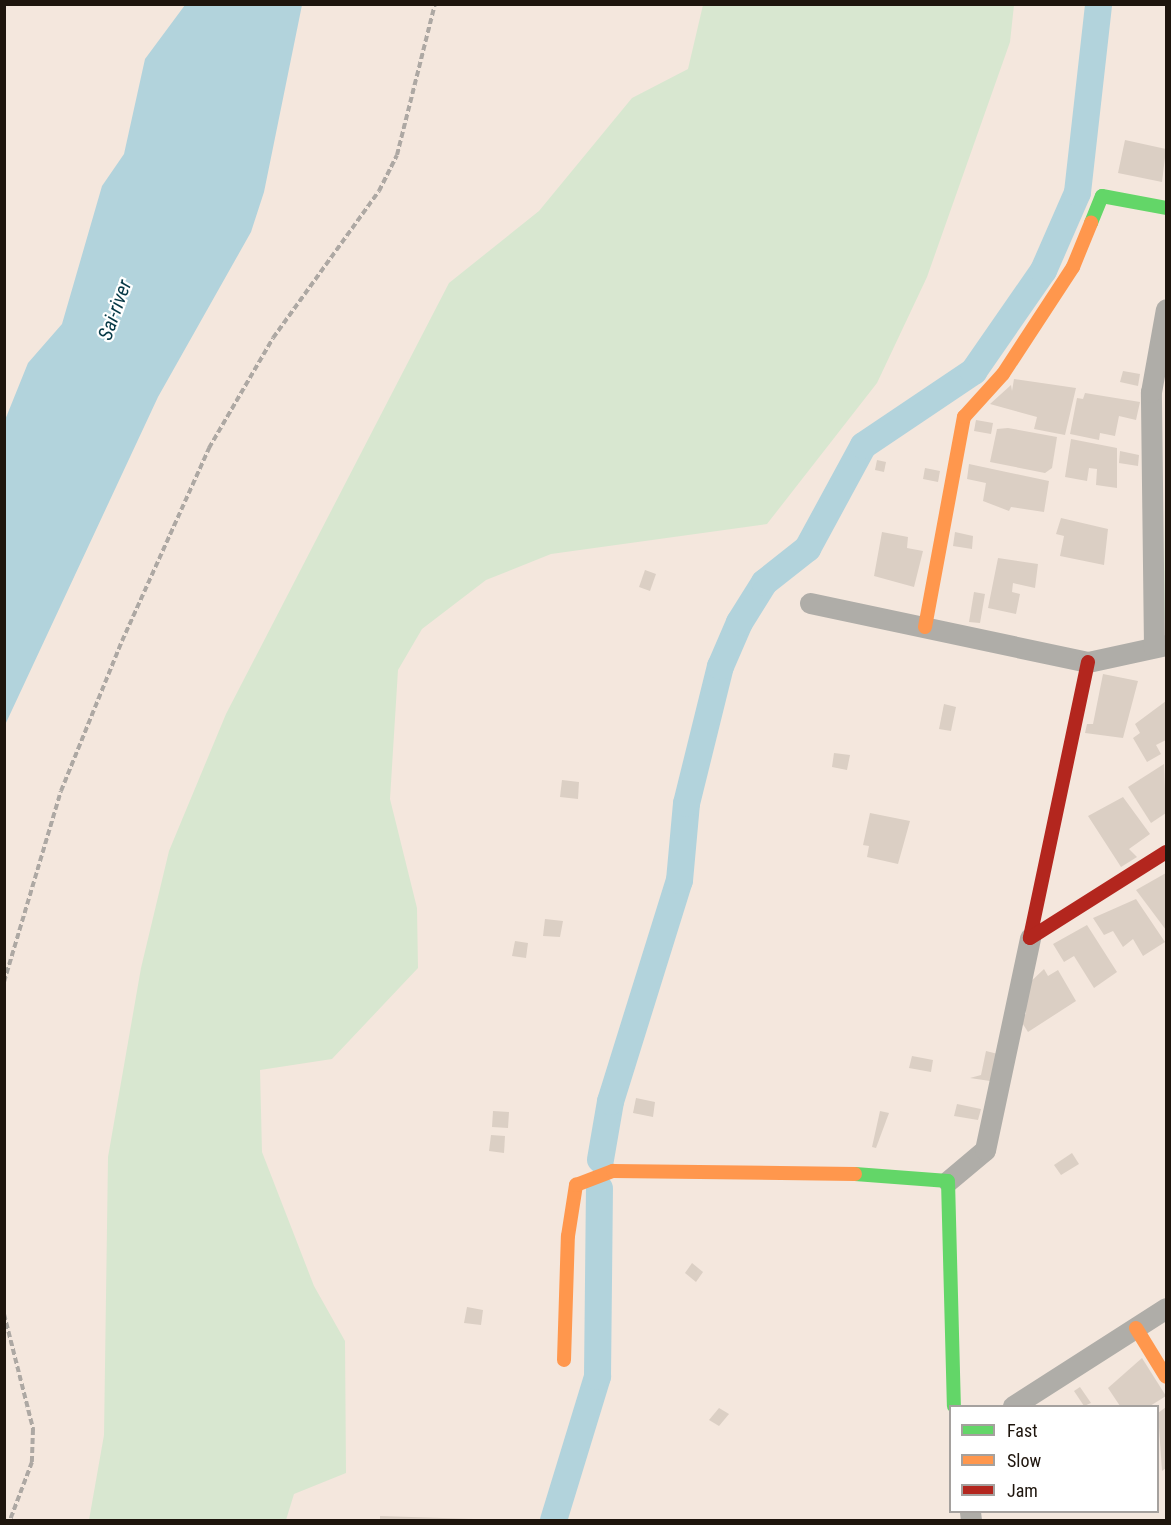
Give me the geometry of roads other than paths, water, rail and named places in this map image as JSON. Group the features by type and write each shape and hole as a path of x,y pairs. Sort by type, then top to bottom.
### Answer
{"street":[{"path":"925,627 964,417 1003,374 1073,267 1102,196 1167,208"},
{"path":"810,603 1088,662 1160,646 1151,392 1163,350 1167,309"},
{"path":"948,1181 985,1150 1088,662"},
{"path":"1030,938 1167,852"},
{"path":"564,1360 568,1236 576,1185 613,1171 918,1175 948,1181"},
{"path":"948,1181 954,1405"},
{"path":"1016,1405 1167,1308"},
{"path":"1136,1328 1167,1377"}],"water":[{"name":"Sai-river","path":"185,5 302,5 264,192 251,232 158,397 5,725 5,420 28,363 62,324 102,186 124,154 145,59"}],"waterway":[{"path":"600,1159 610,1101 679,880 686,803 720,666 739,622 764,582 807,548 863,445 973,371 1043,270 1077,192 1098,4"},
{"path":"553,1520 597,1376 599,1188"}]}
